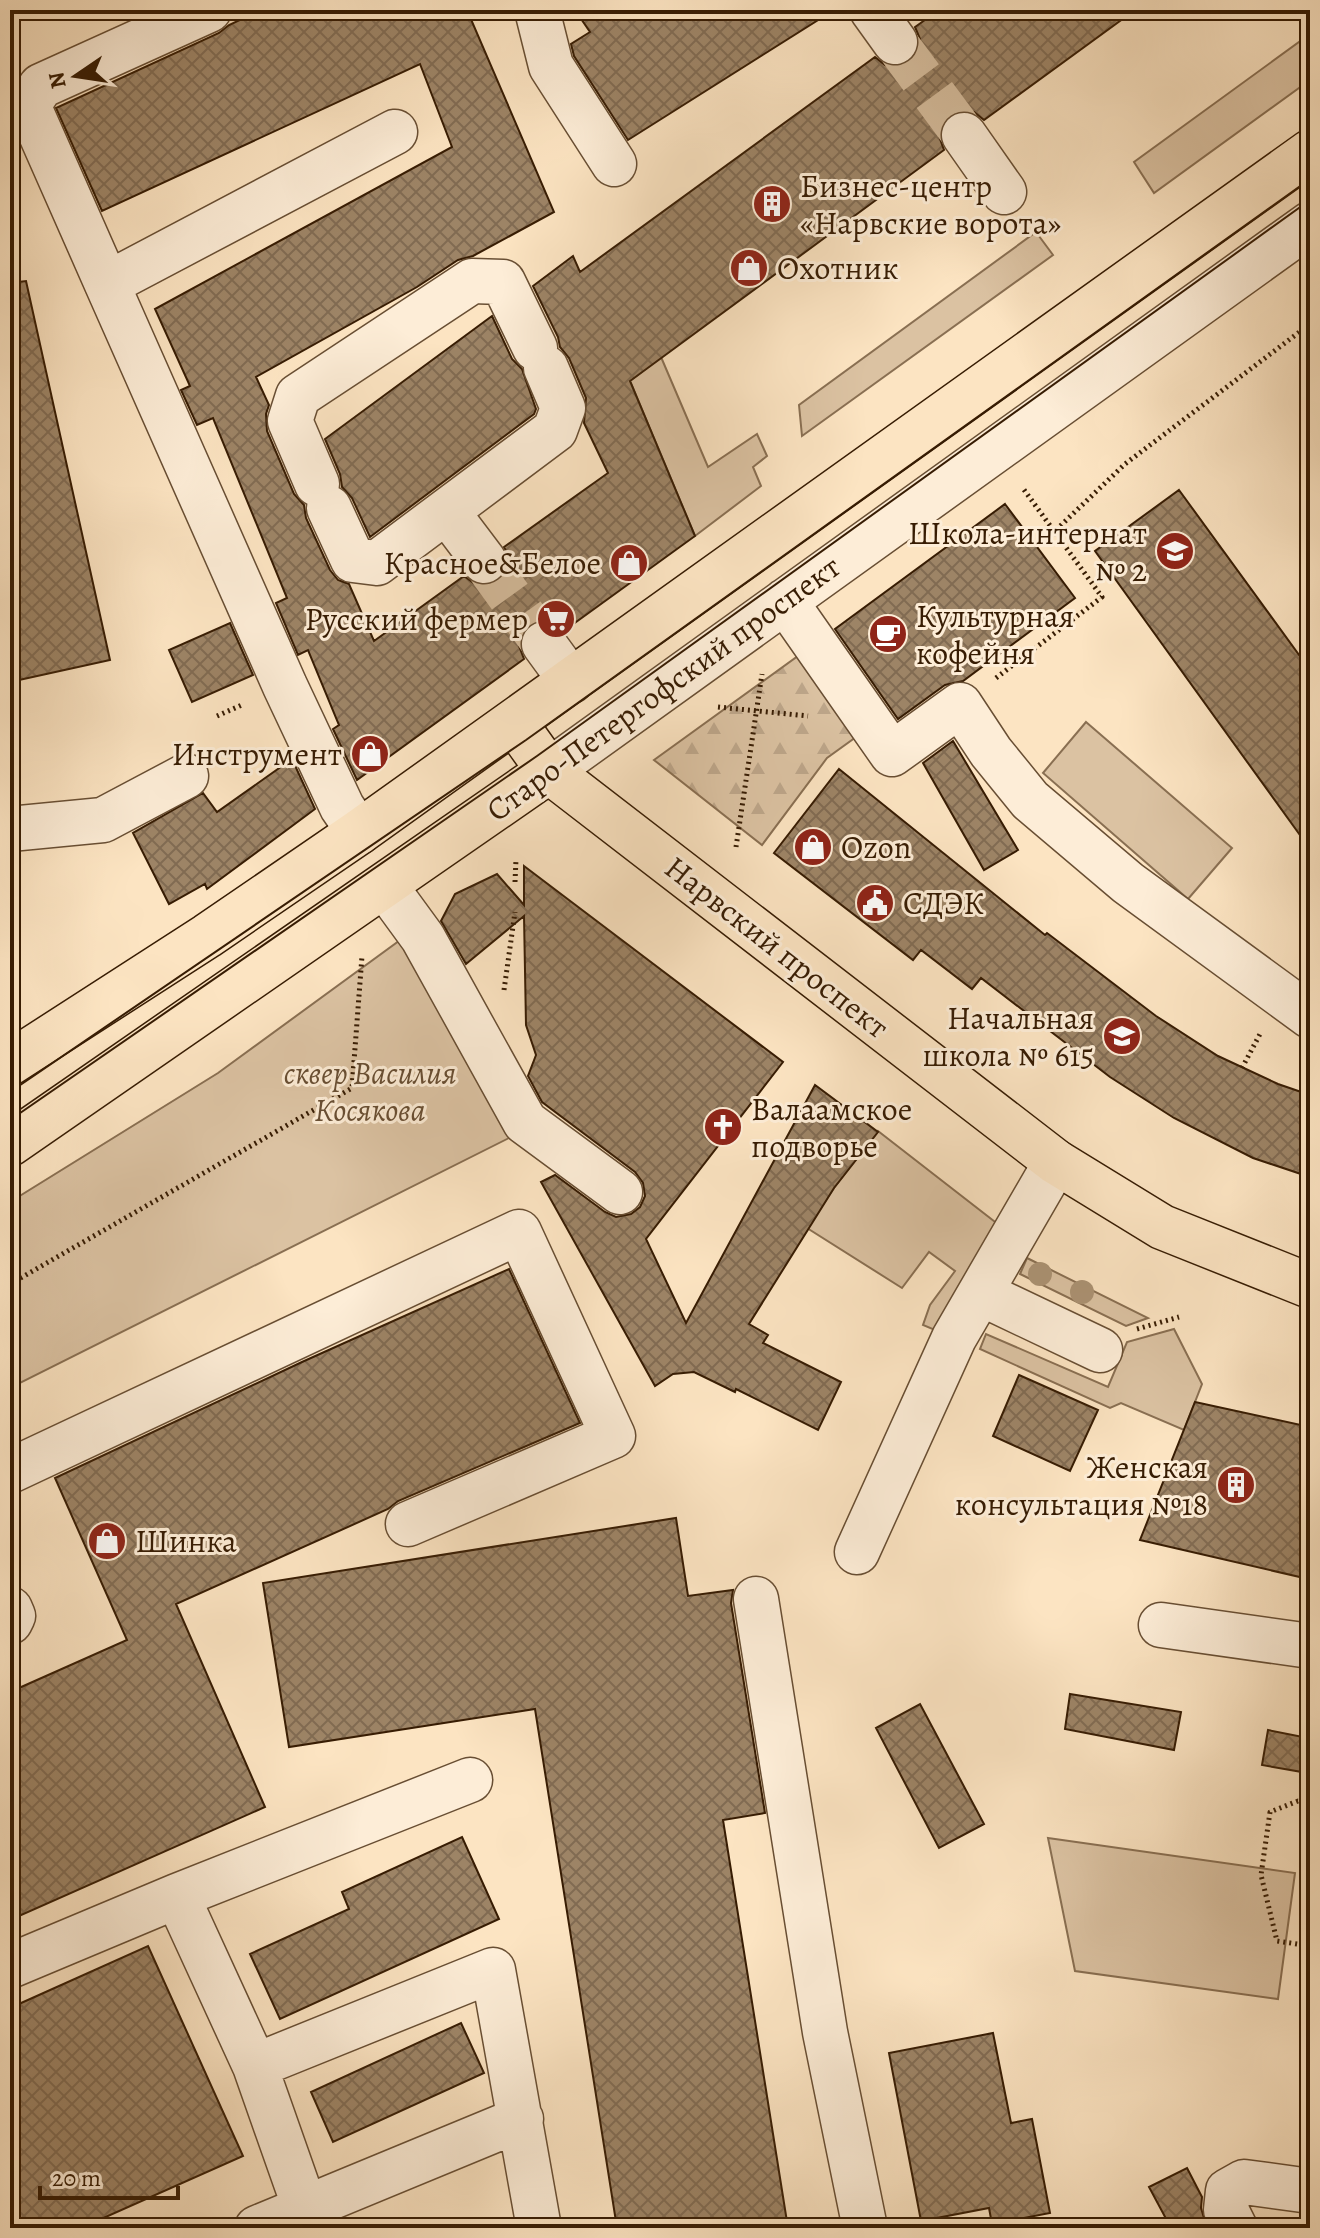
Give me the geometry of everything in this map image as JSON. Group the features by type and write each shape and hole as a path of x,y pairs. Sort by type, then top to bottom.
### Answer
{"main road":[{"name":"Старо-Петергофский проспект","path":"10,1063 207,936 359,832 1310,152"},
{"name":"Нарвский проспект","path":"514,722 549,771 1056,1162 1162,1227 1310,1286"},
{"name":"Старо-Петергофский проспект","path":"10,1144 549,771"}],"street":[{"path":"209,10 41,86 28,105 285,686 342,807 359,832"},
{"path":"537,10 551,66 614,164"},
{"path":"107,284 395,132"},
{"path":"964,135 1004,192"},
{"name":"Старо-Петергофский проспект","path":"549,771 1309,225"},
{"path":"472,281 503,282 563,408 555,430 447,512 377,563 353,560 290,421 298,396 472,281"},
{"path":"447,512 484,561"},
{"path":"785,601 892,754 960,705 991,752 1030,800 1128,883 1310,1016"},
{"path":"544,644 571,681"},
{"path":"10,829 103,820 186,776"},
{"path":"385,886 423,938 525,1122 620,1192"},
{"path":"857,1552 954,1338 1056,1162"},
{"path":"10,1471 519,1232 613,1436 408,1524"},
{"path":"980,1293 1100,1350"},
{"path":"756,1599 825,2032 865,2228"},
{"path":"10,1609 13,1616 10,1622"},
{"path":"1161,1625 1310,1646"},
{"path":"10,1966 470,1780"},
{"path":"177,1896 255,2066 308,2217"},
{"path":"255,2066 493,1970 539,2228"},
{"path":"257,2228 308,2217 521,2119"},
{"path":"1235,2228 1226,2210 1228,2191 1244,2182 1310,2191"}],"path":[{"path":"1056,530 1125,464 1310,324"},
{"path":"960,705 1102,597 1056,530 1017,481"},
{"path":"736,847 763,667"},
{"path":"709,707 869,721"},
{"path":"515,882 516,859"},
{"path":"469,1022 502,1003 515,912"},
{"path":"10,1284 352,1088 362,955"},
{"path":"1242,1068 1246,1059"},
{"path":"1310,1802 1298,1801 1270,1812 1261,1875 1277,1941 1310,1946"}],"green space":[{"path":"1310,34 1310,80 1154,193 1134,162"},
{"path":"1036,232 1053,255 802,436 799,405"},
{"path":"661,357 708,467 757,434 767,456 753,467 761,486 695,536 630,381"},
{"path":"798,656 856,737 827,758 762,845 654,760"},
{"path":"1086,722 1232,848 1188,899 1043,773"},
{"name":"сквер Василия Косякова","path":"403,938 515,1135 10,1388 10,1202 218,1073"},
{"path":"878,1131 999,1225 942,1333 923,1325 930,1305 955,1271 929,1252 902,1288 807,1228"},
{"path":"1027,1258 1148,1318 1126,1326 1020,1274"},
{"path":"1174,1329 1202,1384 1184,1430 1121,1403 1110,1408 980,1349 986,1334 1108,1387 1127,1342"},
{"path":"1048,1838 1295,1873 1278,1999 1075,1971"}],"building":[{"path":"261,10 467,10 554,212 473,256 458,260 417,287 256,377 269,405 267,431 294,494 304,505 306,518 330,570 338,580 349,584 374,641 464,576 475,584 488,586 498,581 507,570 509,557 504,547 608,473 584,423 586,398 533,286 573,256 580,272 875,57 885,65 897,67 909,63 918,52 920,39 915,27 939,10 1135,10 984,120 974,112 963,110 949,115 941,125 939,136 944,150 630,381 695,536 565,630 555,622 542,619 529,624 522,633 519,646 524,659 357,780 333,729 339,725 308,650 298,655 276,603 287,598 213,418 197,425 181,390 190,386 155,309 452,147 420,64 102,211 56,108 219,33"},
{"path":"575,10 834,10 628,140 574,56 571,44 590,32"},
{"path":"26,281 110,660 10,682 10,283"},
{"path":"492,316 512,359 522,369 536,409 534,414 370,537 352,498 342,487 340,474 325,439"},
{"path":"1179,490 1310,670 1310,849 1095,551"},
{"path":"1005,504 1075,598 963,681 945,685 898,719 835,629"},
{"path":"230,623 253,675 192,702 169,650"},
{"path":"953,741 1018,850 984,870 923,763"},
{"path":"292,759 315,809 207,889 205,884 169,904 133,833 203,793 217,812"},
{"name":"Начальная школа № 615","path":"839,769 1045,935 1047,933 1156,1016 1218,1056 1310,1095 1310,1177 1253,1158 1174,1118 1110,1077 981,978 972,989 921,950 913,960 774,853"},
{"name":"Валаамское подворье","path":"524,866 783,1062 646,1239 686,1323 815,1085 878,1132 834,1188 749,1324 768,1335 763,1343 841,1382 818,1430 694,1372 673,1374 655,1386 541,1182 555,1175 616,1217 631,1214 640,1207 645,1196 643,1183 635,1172 542,1102 528,1076 536,1055 526,1025 524,916 466,964 441,921 455,894 497,874 524,905"},
{"path":"509,1269 580,1423 398,1501 388,1509 176,1604 265,1807 10,1920 10,1692 127,1640 55,1478"},
{"path":"1019,1375 1098,1410 1070,1471 993,1436"},
{"name":"Женская консультация №18","path":"1195,1402 1310,1427 1310,1549 1304,1578 1140,1540"},
{"path":"676,1518 688,1596 733,1590 731,1603 765,1813 723,1820 788,2228 617,2228 535,1709 289,1747 263,1583"},
{"path":"1070,1694 1181,1712 1174,1750 1065,1729"},
{"path":"920,1704 984,1824 939,1848 876,1728"},
{"path":"1268,1730 1308,1738 1302,1772 1262,1765"},
{"path":"462,1837 499,1919 280,2019 250,1954 349,1909 342,1892"},
{"path":"148,1946 243,2156 81,2228 10,2228 10,2008"},
{"path":"461,2023 484,2073 333,2142 311,2092"},
{"path":"993,2033 1011,2123 1032,2119 1050,2213 992,2224 989,2208 921,2221 889,2053"},
{"path":"1187,2168 1202,2197 1201,2208 1207,2228 1171,2228 1149,2187"}],"tunnel":[{"path":"895,42 964,135"},
{"path":"484,561 544,644"}],"tram line":[{"path":"10,1092 526,740 1310,179"},
{"path":"10,1120 537,756 1310,200"}],"place":[{"name":"Бизнес-центр «Нарвские ворота»","path":"772,204"},
{"name":"Охотник","path":"749,268"},
{"name":"Школа-интернат № 2","path":"1175,551"},
{"name":"Красное&Белое","path":"629,563"},
{"name":"Русский фермер","path":"556,619"},
{"name":"Культурная кофейня","path":"888,634"},
{"name":"Инструмент","path":"370,754"},
{"name":"Ozon","path":"813,847"},
{"name":"СДЭК","path":"875,903"},
{"name":"Начальная школа № 615","path":"1122,1036"},
{"name":"Валаамское подворье","path":"723,1127"},
{"name":"Женская консультация №18","path":"1236,1485"},
{"name":"Шинка","path":"107,1541"}]}
